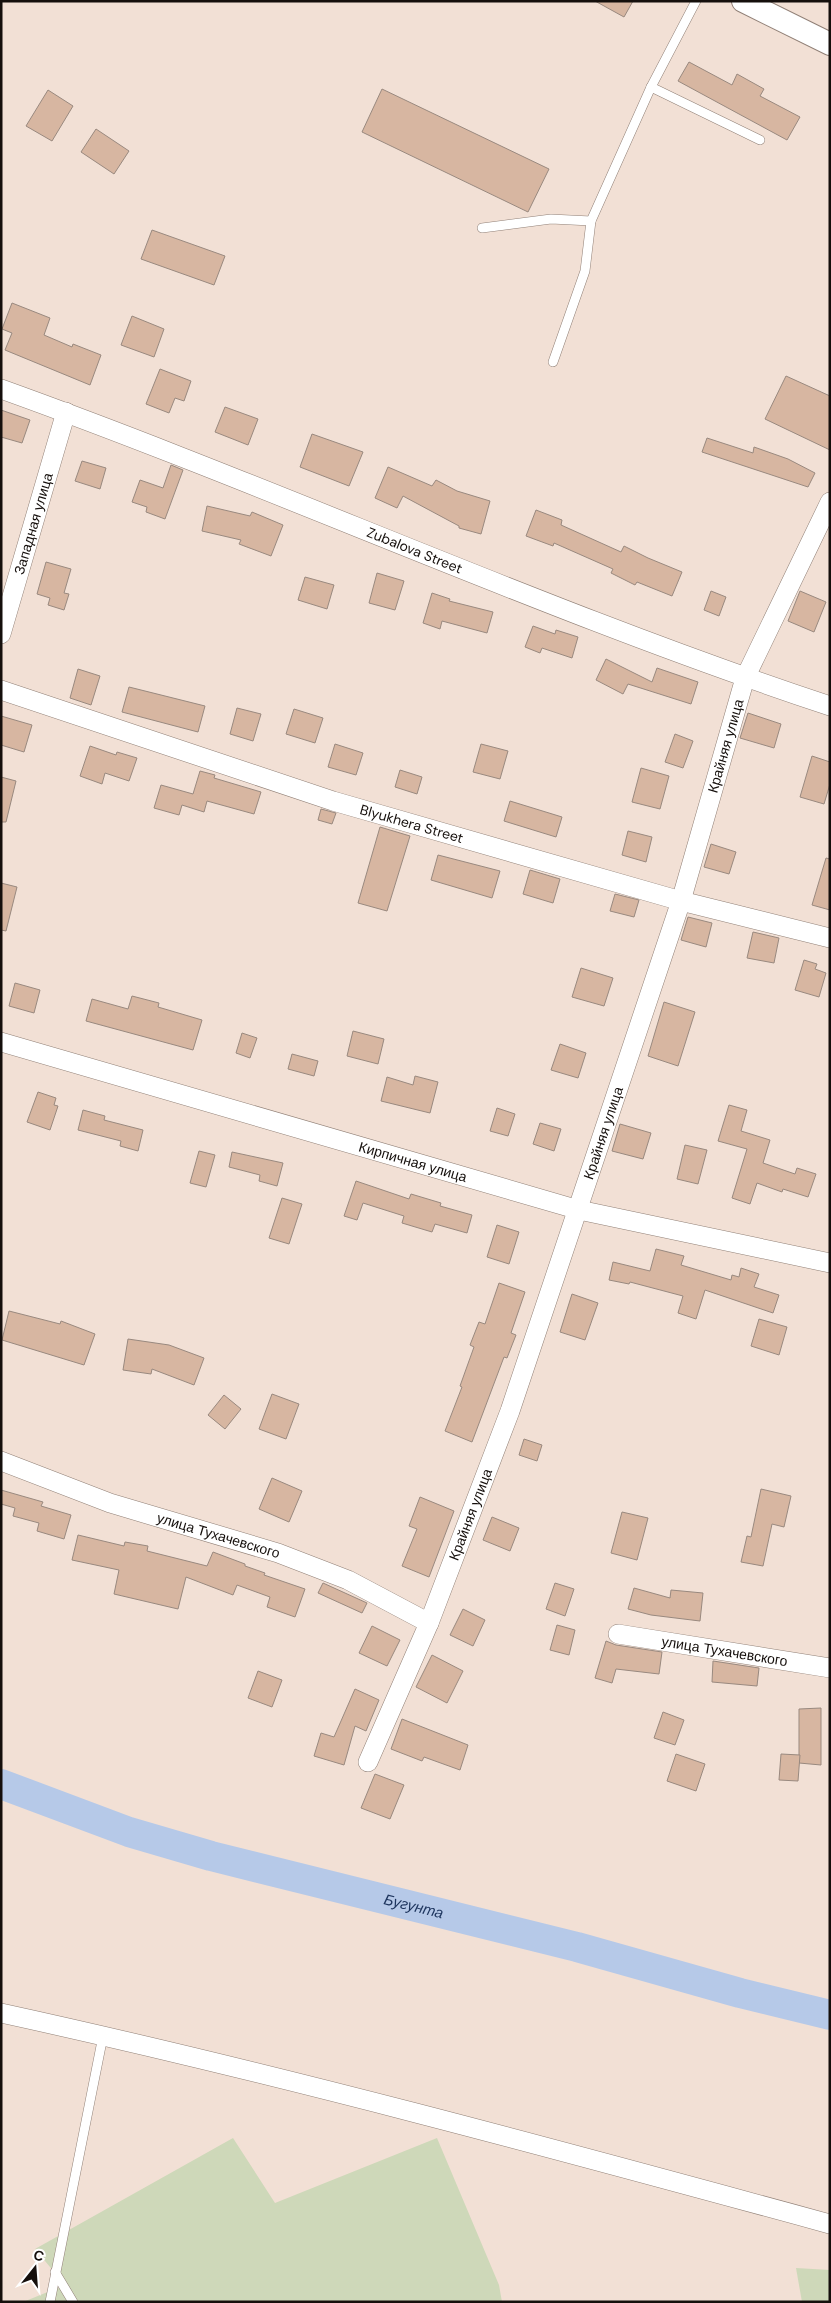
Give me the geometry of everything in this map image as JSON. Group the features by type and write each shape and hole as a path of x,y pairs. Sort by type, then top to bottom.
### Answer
{"street":[{"path":"743,1 830,44"},
{"name":"Zubalova Street","path":"1,389 66,412 443,562 745,678 830,706"},
{"name":"Западная улица","path":"1,634 66,412"},
{"name":"Крайняя улица","path":"368,1762 429,1624 510,1411 579,1210 681,901 745,678 830,502"},
{"name":"Blyukhera Street","path":"1,690 333,802 681,901 830,938"},
{"name":"Кирпичная улица","path":"1,1042 579,1210 830,1263"},
{"name":"улица Тухачевского","path":"1,1461 110,1503 278,1553 348,1580 429,1624"},
{"name":"улица Тухачевского","path":"618,1634 830,1668"},
{"path":"1,2013 481,2128 830,2224"}],"lane":[{"path":"553,362 585,271 591,221 651,87 696,1"},
{"path":"651,87 760,140"},
{"path":"482,228 551,219 591,221"},
{"path":"50,2302 103,2036"},
{"path":"55,2272 73,2302"}],"green space":[{"path":"233,2138 275,2203 437,2138 499,2285 502,2302 23,2302 65,2285 35,2249"},
{"path":"796,2268 830,2270 830,2302 802,2302"}],"building":[{"path":"595,1 633,1 624,17"},
{"path":"689,62 732,85 737,74 764,89 760,96 800,117 787,140 678,81"},
{"path":"382,89 549,169 528,212 362,132"},
{"path":"48,90 73,106 52,141 26,126"},
{"path":"96,129 129,151 114,174 81,152"},
{"path":"152,230 225,256 214,285 141,259"},
{"path":"12,303 50,318 44,335 72,347 73,344 101,355 90,385 5,350 12,333 2,329"},
{"path":"132,316 164,329 154,357 121,345"},
{"path":"160,369 191,381 184,401 175,398 169,413 146,404"},
{"path":"786,376 830,396 830,450 765,419"},
{"path":"225,407 258,419 248,445 215,432"},
{"path":"1,410 30,420 22,443 1,437"},
{"path":"312,434 363,452 349,486 300,467"},
{"path":"707,438 753,453 754,447 788,459 815,473 808,487 702,452"},
{"path":"82,461 106,468 100,489 75,481"},
{"path":"171,465 183,470 165,519 146,512 147,507 132,502 140,480 163,488"},
{"path":"388,467 432,486 436,480 457,491 490,501 481,534 459,528 459,526 403,496 397,508 375,498"},
{"path":"207,506 250,516 252,512 283,525 271,556 239,544 241,540 202,531"},
{"path":"536,510 562,520 561,525 621,552 624,546 682,572 672,596 637,582 635,585 611,573 613,569 554,543 553,546 526,536"},
{"path":"46,562 71,569 64,593 69,594 64,610 48,605 50,598 37,594"},
{"path":"377,573 404,581 395,610 369,603"},
{"path":"305,577 334,585 327,609 298,600"},
{"path":"711,591 726,597 719,616 704,610"},
{"path":"800,591 826,602 814,632 788,621"},
{"path":"432,593 450,599 449,601 493,612 487,633 442,621 440,629 423,623"},
{"path":"533,626 555,634 556,630 578,637 572,658 542,648 540,653 525,647"},
{"path":"606,659 652,682 657,668 698,682 691,704 628,684 623,694 596,680"},
{"path":"78,669 100,676 91,705 70,698"},
{"path":"129,687 205,706 198,732 122,712"},
{"path":"237,708 261,714 253,741 230,734"},
{"path":"294,709 323,718 315,743 286,734"},
{"path":"748,713 781,724 774,748 740,738"},
{"path":"1,716 32,725 24,752 1,745"},
{"path":"675,734 693,741 683,768 665,762"},
{"path":"335,744 363,753 356,775 328,767"},
{"path":"481,744 508,751 500,779 473,772"},
{"path":"90,746 116,755 117,752 137,758 129,781 105,773 102,784 80,776"},
{"path":"812,756 830,762 830,784 824,804 800,797"},
{"path":"641,768 669,776 660,809 632,802"},
{"path":"400,770 422,777 417,794 395,787"},
{"path":"200,771 215,775 214,778 261,792 254,814 207,801 204,812 182,805 179,815 154,808 161,785 193,794"},
{"path":"1,777 16,781 6,822 1,822"},
{"path":"510,801 562,817 556,837 504,821"},
{"path":"321,809 336,813 332,824 318,820"},
{"path":"380,827 410,836 387,911 358,903"},
{"path":"628,831 652,837 646,862 622,855"},
{"path":"711,844 736,852 729,874 704,867"},
{"path":"438,855 500,871 492,898 431,880"},
{"path":"826,858 830,859 830,910 812,905"},
{"path":"530,870 560,879 553,903 523,894"},
{"path":"1,883 17,887 6,931 1,930"},
{"path":"615,894 639,900 634,917 610,911"},
{"path":"688,917 712,923 706,947 681,940"},
{"path":"753,932 779,938 774,963 747,958"},
{"path":"804,960 817,964 815,969 826,973 819,997 795,990"},
{"path":"581,968 613,978 604,1006 572,997"},
{"path":"15,983 40,990 34,1013 9,1006"},
{"path":"132,996 159,1003 158,1007 202,1020 193,1050 86,1021 92,999 128,1009"},
{"path":"664,1002 695,1012 678,1066 648,1056"},
{"path":"353,1031 384,1039 378,1064 347,1056"},
{"path":"242,1033 257,1038 250,1058 236,1053"},
{"path":"560,1044 586,1053 578,1078 551,1070"},
{"path":"292,1054 318,1061 314,1076 288,1069"},
{"path":"415,1076 438,1082 430,1113 381,1101 387,1077 413,1085"},
{"path":"38,1092 56,1098 54,1105 58,1106 50,1130 27,1122"},
{"path":"729,1105 747,1110 741,1131 770,1140 763,1163 795,1174 797,1168 816,1174 808,1197 783,1189 782,1192 757,1183 750,1204 732,1198 747,1149 718,1141"},
{"path":"497,1108 515,1114 508,1136 490,1131"},
{"path":"83,1110 105,1116 104,1120 143,1130 138,1151 120,1146 121,1141 78,1130"},
{"path":"540,1123 561,1129 554,1151 533,1144"},
{"path":"620,1124 651,1133 643,1159 612,1151"},
{"path":"685,1145 707,1150 698,1184 677,1179"},
{"path":"199,1151 215,1155 206,1187 190,1183"},
{"path":"232,1152 283,1163 277,1186 259,1181 260,1175 229,1167"},
{"path":"356,1181 409,1199 411,1194 441,1203 440,1206 472,1215 467,1233 435,1224 432,1232 402,1223 404,1216 363,1203 357,1220 344,1216"},
{"path":"282,1198 302,1204 289,1244 269,1238"},
{"path":"497,1225 519,1232 509,1264 487,1257"},
{"path":"656,1249 684,1256 681,1265 731,1280 732,1275 739,1277 741,1268 759,1274 754,1287 779,1295 773,1313 705,1290 696,1319 678,1313 683,1296 630,1282 629,1284 609,1280 613,1262 650,1271"},
{"path":"499,1283 525,1292 511,1333 516,1335 507,1358 504,1357 472,1442 445,1431 462,1387 460,1386 474,1347 470,1345 479,1322 485,1324"},
{"path":"572,1294 598,1303 585,1340 560,1332"},
{"path":"9,1311 60,1324 61,1321 95,1334 84,1365 2,1340"},
{"path":"759,1319 787,1327 779,1355 751,1346"},
{"path":"128,1339 169,1345 204,1358 194,1385 152,1369 151,1374 123,1370"},
{"path":"272,1394 299,1404 286,1439 259,1429"},
{"path":"224,1395 241,1409 225,1429 208,1415"},
{"path":"524,1439 542,1445 537,1461 519,1455"},
{"path":"272,1478 302,1491 289,1522 259,1509"},
{"path":"761,1489 791,1496 784,1527 772,1524 763,1566 741,1562 747,1536 751,1537"},
{"path":"1,1490 43,1502 41,1506 71,1515 64,1539 37,1531 39,1523 13,1516 15,1508 1,1504"},
{"path":"420,1497 454,1511 429,1577 402,1566 417,1529 409,1526"},
{"path":"622,1512 648,1518 637,1560 611,1553"},
{"path":"492,1517 519,1528 510,1551 483,1540"},
{"path":"78,1535 124,1546 125,1542 148,1546 147,1551 207,1566 213,1552 265,1573 264,1575 305,1589 295,1617 267,1607 270,1597 237,1585 233,1595 186,1577 178,1609 114,1594 119,1570 72,1560"},
{"path":"323,1583 367,1603 362,1613 318,1593"},
{"path":"555,1583 574,1589 565,1616 546,1609"},
{"path":"634,1588 670,1598 671,1590 703,1593 700,1621 651,1615 628,1609"},
{"path":"463,1609 485,1620 473,1646 450,1635"},
{"path":"557,1625 575,1630 569,1655 550,1650"},
{"path":"372,1626 400,1640 387,1666 359,1653"},
{"path":"606,1641 616,1645 662,1652 659,1674 616,1669 612,1683 595,1678"},
{"path":"432,1655 463,1671 447,1703 416,1687"},
{"path":"713,1661 759,1668 757,1686 712,1682"},
{"path":"258,1671 282,1680 272,1707 248,1698"},
{"path":"355,1689 379,1700 366,1731 355,1726 344,1765 314,1756 321,1733 334,1737"},
{"path":"821,1708 821,1765 799,1763 799,1709"},
{"path":"663,1712 684,1720 675,1745 654,1738"},
{"path":"402,1719 468,1745 460,1770 424,1757 422,1761 391,1749"},
{"path":"676,1754 705,1764 696,1791 667,1781"},
{"path":"781,1754 800,1755 798,1781 779,1780"},
{"path":"375,1774 404,1785 390,1819 361,1808"}],"waterway":[{"name":"Бугунта","path":"1,1784 129,1832 211,1856 577,1947 740,1993 830,2015"}]}
